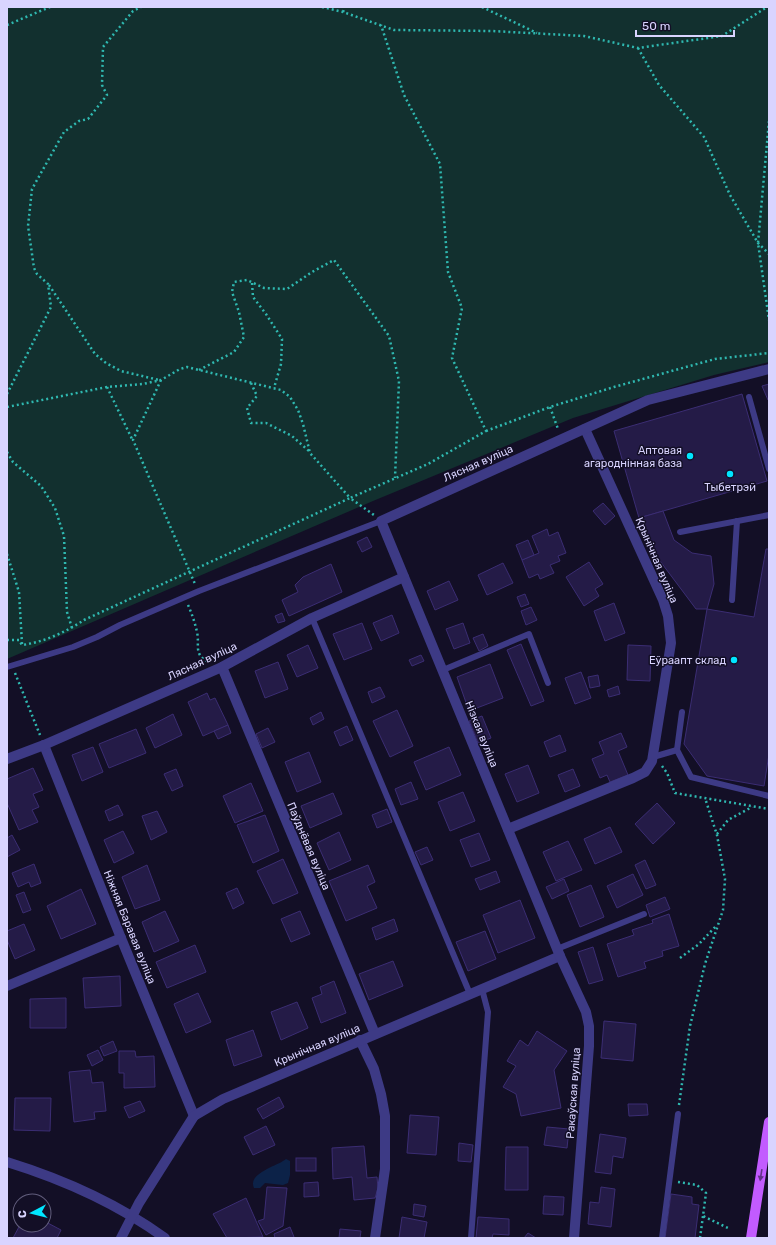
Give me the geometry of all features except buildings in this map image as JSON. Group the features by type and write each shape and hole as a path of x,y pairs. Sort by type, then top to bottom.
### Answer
{"main road":[{"path":"751,1238 769,1122"}],"street":[{"name":"Лясная вуліца","path":"381,521 648,400 769,369"},
{"name":"Крынічная вуліца","path":"508,829 645,772 653,757 671,643 668,616 660,593 585,429"},
{"name":"Нізкая вуліца","path":"381,521 559,953"},
{"name":"Лясная вуліца","path":"7,760 222,667 312,618 404,577"},
{"name":"Паўднёвая вуліца","path":"222,667 375,1034"},
{"name":"Ніжняя Баравая вуліца","path":"44,745 194,1116"},
{"path":"7,986 121,938"},
{"name":"Крынічная вуліца","path":"122,1238 132,1216 194,1116 223,1098 482,989 559,953"},
{"name":"Ракаўская вуліца","path":"559,953 586,1012 589,1026 589,1046 574,1238"},
{"path":"360,1040 374,1069 385,1116 386,1169 375,1238"},
{"path":"7,1162 46,1174 70,1185 132,1216 165,1238"}],"lane":[{"path":"749,397 769,469"},
{"path":"680,532 769,515"},
{"path":"10,666 73,647 184,597 381,521"},
{"path":"732,600 737,521"},
{"path":"312,618 470,994"},
{"path":"443,670 529,634 548,683"},
{"path":"682,712 677,750 691,777 769,796"},
{"path":"653,757 677,750"},
{"path":"559,953 644,914"},
{"path":"471,1238 488,1012 482,989"},
{"path":"662,1238 678,1114"}],"path":[{"path":"7,25 50,7"},
{"path":"142,7 133,11 103,47 102,85 107,95 88,120 79,121 64,132 32,188 28,226 34,268 37,274 48,284 95,354 106,363 121,371 161,380"},
{"path":"322,7 343,12 394,30 492,31 584,36 638,48 722,36 767,7"},
{"path":"343,12 345,7"},
{"path":"482,7 539,34"},
{"path":"381,25 404,95 440,164 448,272 462,308 452,358 486,431"},
{"path":"638,48 660,85 704,137 730,195 758,243 769,254"},
{"path":"769,121 758,243 769,320"},
{"path":"198,370 234,352 244,337 239,312 232,292 234,282 247,280 264,288 287,289 312,272 334,260 389,336 399,381 395,478"},
{"path":"252,282 253,297 266,314 282,340 281,364 274,388"},
{"path":"7,394 51,307 48,284"},
{"path":"22,645 33,644 72,628 84,620 350,498 428,464 486,431 550,407 614,387 715,359 769,353"},
{"path":"7,407 107,387 142,384 161,380 180,369 187,367 281,390 290,397 298,410 310,453"},
{"path":"133,440 161,380"},
{"path":"251,383 257,396 247,408 251,423 266,423 292,436 310,453 350,498 381,521"},
{"path":"107,387 133,440 189,572 199,591"},
{"path":"550,407 562,439"},
{"path":"7,452 13,462 41,486 55,508 64,536 68,612 72,628"},
{"path":"7,554 19,592 22,645"},
{"path":"184,597 194,620 198,635 198,651 202,658 222,667"},
{"path":"7,640 19,640 22,645"},
{"path":"10,666 44,745"},
{"path":"667,774 675,793 769,809"},
{"path":"678,1114 690,1026 705,964 723,910 725,879 717,835 705,798"},
{"path":"717,835 728,820 753,806"},
{"path":"680,958 699,944 718,924"},
{"path":"670,1181 696,1185 706,1193 700,1238"},
{"path":"703,1216 728,1228"}],"green space":[{"path":"7,7 769,7 769,362 714,375 573,418 373,501 7,659"}],"water":[{"path":"286,1159 290,1161 290,1175 288,1183 283,1185 265,1183 260,1188 254,1188 253,1183 259,1174"}],"place":[{"name":"Аптовая агароднінная база","path":"690,456"},
{"name":"Тыбетрэй","path":"730,474"},
{"name":"Еўраапт склад","path":"734,660"}]}
